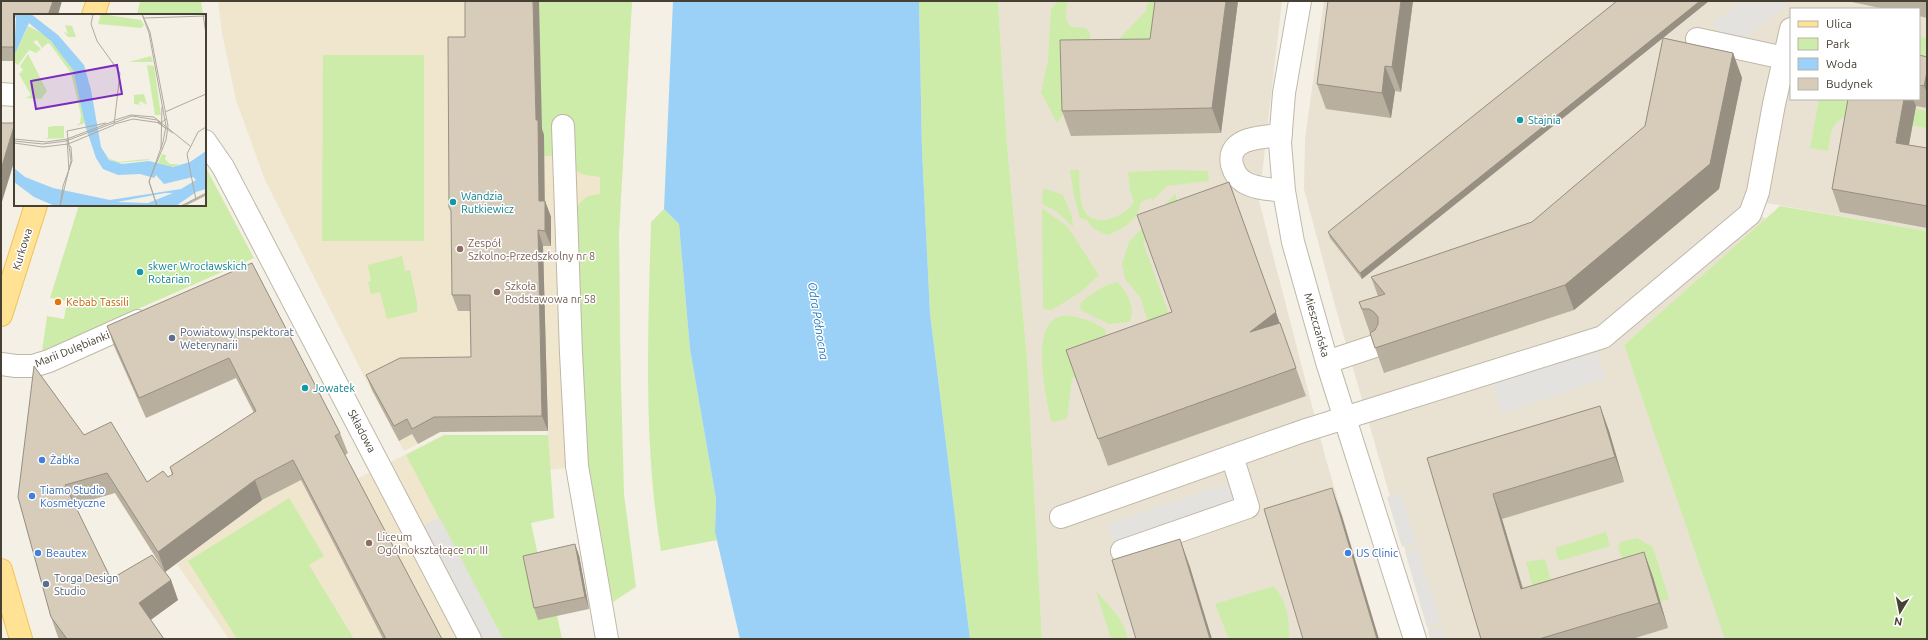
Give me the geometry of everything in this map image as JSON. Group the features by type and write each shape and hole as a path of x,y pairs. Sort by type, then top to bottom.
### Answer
{"main road":[{"path":"93,14 98,1"},
{"name":"Kurkowa","path":"1,315 36,206"},
{"path":"1,570 21,639"}],"street":[{"name":"Mieszczańska","path":"1300,1 1284,93 1280,135 1284,191 1292,242 1327,362 1415,639"},
{"path":"1061,517 1232,456 1345,418 1603,337 1750,214 1758,192 1774,104 1790,33"},
{"path":"1696,39 1784,58"},
{"path":"1,94 14,94"},
{"path":"564,126 571,353 578,466 607,639"},
{"path":"1280,135 1248,139 1240,144 1234,152 1232,161 1234,171 1245,183 1284,191"},
{"name":"Składowa","path":"206,142 223,167 470,639"},
{"path":"250,270 272,260"},
{"name":"Marii Dulębianki","path":"1,364 33,366 49,361 157,312"},
{"path":"1327,362 1375,346"},
{"path":"1122,551 1248,507 1232,456"}],"shaded area":[{"name":"Zespół Szkolno-Przedszkolny nr 8","path":"218,1 632,1 619,234 622,461 549,470 554,518 531,523 540,565 544,639 229,639 177,564 262,500 300,479 355,480 444,435 548,435 547,431 446,429 404,451 365,378 265,180 236,100 222,33"},
{"path":"998,1 1282,1 1259,201 1325,456 1379,639 1042,639 1027,357 1007,144"},
{"path":"1324,1 1927,1 1927,231 1767,203 1760,215 1766,219 1624,345 1728,639 1431,639 1336,309 1304,189 1305,139"},
{"path":"1742,1 1783,1 1786,5 1745,38 1719,32 1712,24"},
{"path":"1596,348 1606,378 1502,414 1492,383"},
{"path":"1230,483 1236,502 1113,543 1107,524"},
{"path":"1401,493 1416,543 1402,547 1387,497"},
{"path":"440,518 503,639 483,639 424,525"},
{"path":"1418,548 1441,623 1427,627 1405,552"},
{"path":"1441,628 1445,639 1430,639 1428,632"}],"green space":[{"path":"140,1 201,1 203,14 137,14"},
{"path":"538,1 632,1 619,233 624,494 636,587 613,602 585,465 576,210 585,198 600,194 600,177 580,173 574,167 569,155 544,156"},
{"path":"919,1 998,1 1007,144 1027,357 1042,639 970,639 930,313 922,151"},
{"path":"1058,1 1067,1 1066,20 1071,27 1085,28 1089,31 1091,40 1117,41 1146,11 1148,1 1163,1 1155,60 1065,112 1057,123 1041,92 1048,61 1051,9"},
{"path":"1920,36 1927,38 1927,74 1920,72"},
{"path":"323,55 424,55 424,241 322,241"},
{"path":"1819,100 1864,100 1927,111 1927,128 1856,115 1848,116 1837,122 1834,126 1830,137 1828,151 1810,148"},
{"name":"skwer Wrocławskich Rotarian","path":"206,168 254,258 42,351 47,316 64,319 67,301 50,298 79,206 206,206"},
{"path":"1070,170 1079,170 1083,209 1091,218 1097,220 1104,220 1119,215 1134,202 1130,191 1128,172 1172,170 1208,171 1209,181 1167,186 1152,201 1151,198 1141,202 1134,219 1126,226 1109,235 1096,230 1087,220 1080,218 1074,196"},
{"path":"1043,188 1063,195 1072,216 1073,227 1056,211 1042,204"},
{"path":"1175,194 1186,225 1143,242 1177,337 1072,378 1067,419 1051,422 1043,377 1042,359 1043,342 1047,328 1055,318 1069,316 1093,322 1102,327 1106,330 1106,338 1148,327 1147,318 1140,297 1125,279 1122,264 1129,242"},
{"path":"1780,206 1927,231 1927,639 1725,639 1624,345"},
{"path":"1042,208 1067,226 1099,275 1082,291 1052,310 1043,309"},
{"path":"664,209 679,224 690,349 716,499 715,532 717,540 661,551 651,469 648,346 651,222"},
{"path":"402,256 405,271 410,270 417,303 417,312 387,319 380,292 371,294 368,282 371,281 368,265"},
{"path":"1117,282 1130,300 1132,312 1129,322 1109,324 1081,310 1080,304 1088,296 1097,290"},
{"path":"444,435 548,435 554,518 531,523 540,565 557,615 562,639 503,639 406,455"},
{"path":"289,498 324,556 309,565 354,639 237,639 188,561"},
{"path":"1606,532 1610,546 1559,561 1555,548"},
{"path":"1637,538 1653,547 1669,599 1660,602 1649,567 1622,574 1533,588 1526,562 1545,559 1552,584 1624,562 1618,547 1620,542"},
{"path":"1274,586 1279,593 1287,611 1289,639 1229,639 1215,604"},
{"path":"1096,591 1111,607 1124,626 1127,639 1111,639"}],"water":[{"name":"Odra Północna","path":"673,1 919,1 922,151 930,313 970,639 740,639 715,532 716,499 690,349 679,224 664,209"}],"building":[{"path":"1,1 53,1 48,14 14,14 14,47 1,47"},
{"path":"465,1 533,1 536,120 538,120 539,201 545,201 545,231 538,230 542,416 434,417 412,429 407,419 394,426 366,375 400,358 471,357 470,295 452,295 451,211 449,207 448,37 465,37"},
{"path":"1155,1 1226,1 1212,108 1062,111 1060,40 1150,39"},
{"path":"1328,1 1401,1 1392,67 1385,66 1382,93 1317,84"},
{"name":"Stajnia","path":"1617,1 1700,1 1360,273 1328,232"},
{"path":"1663,38 1733,53 1710,164 1565,285 1375,348 1370,333 1375,330 1378,324 1378,317 1369,309 1362,309 1359,302 1385,294 1371,277 1532,222 1645,126"},
{"path":"1920,55 1927,57 1927,72 1924,86 1920,85"},
{"path":"1848,100 1904,100 1896,143 1927,148 1927,206 1832,189"},
{"path":"1,123 14,123 14,126 1,169"},
{"path":"1229,182 1276,312 1250,332 1280,323 1296,368 1098,439 1066,350 1172,312 1137,215"},
{"path":"252,263 340,433 335,436 442,639 386,639 293,460 255,480 158,552 107,473 65,485 111,579 152,555 171,580 139,603 164,639 67,639 51,617 18,497 34,366 84,435 111,422 147,482 163,471 168,477 173,474 170,467 256,411 229,358 139,398 107,326"},
{"path":"1600,406 1615,457 1493,494 1521,589 1644,552 1659,603 1539,639 1481,639 1427,458"},
{"path":"1332,488 1377,639 1303,639 1264,509"},
{"path":"1180,539 1210,639 1136,639 1112,560"},
{"path":"575,544 585,597 534,608 523,556"}],"place":[{"name":"Stajnia","path":"1520,120"},
{"name":"Wandzia Rutkiewicz","path":"453,202"},
{"name":"Zespół Szkolno-Przedszkolny nr 8","path":"460,249"},
{"name":"skwer Wrocławskich Rotarian","path":"140,272"},
{"name":"Szkoła Podstawowa nr 58","path":"497,292"},
{"name":"Kebab Tassili","path":"58,302"},
{"name":"Powiatowy Inspektorat Weterynarii","path":"172,338"},
{"name":"Jowatek","path":"305,388"},
{"name":"Żabka","path":"42,460"},
{"name":"Tiamo Studio Kosmetyczne","path":"32,496"},
{"name":"Liceum Ogólnokształcące nr III","path":"369,543"},
{"name":"Beautex","path":"38,553"},
{"name":"US Clinic","path":"1348,553"},
{"name":"Torga Design Studio","path":"46,584"}]}
